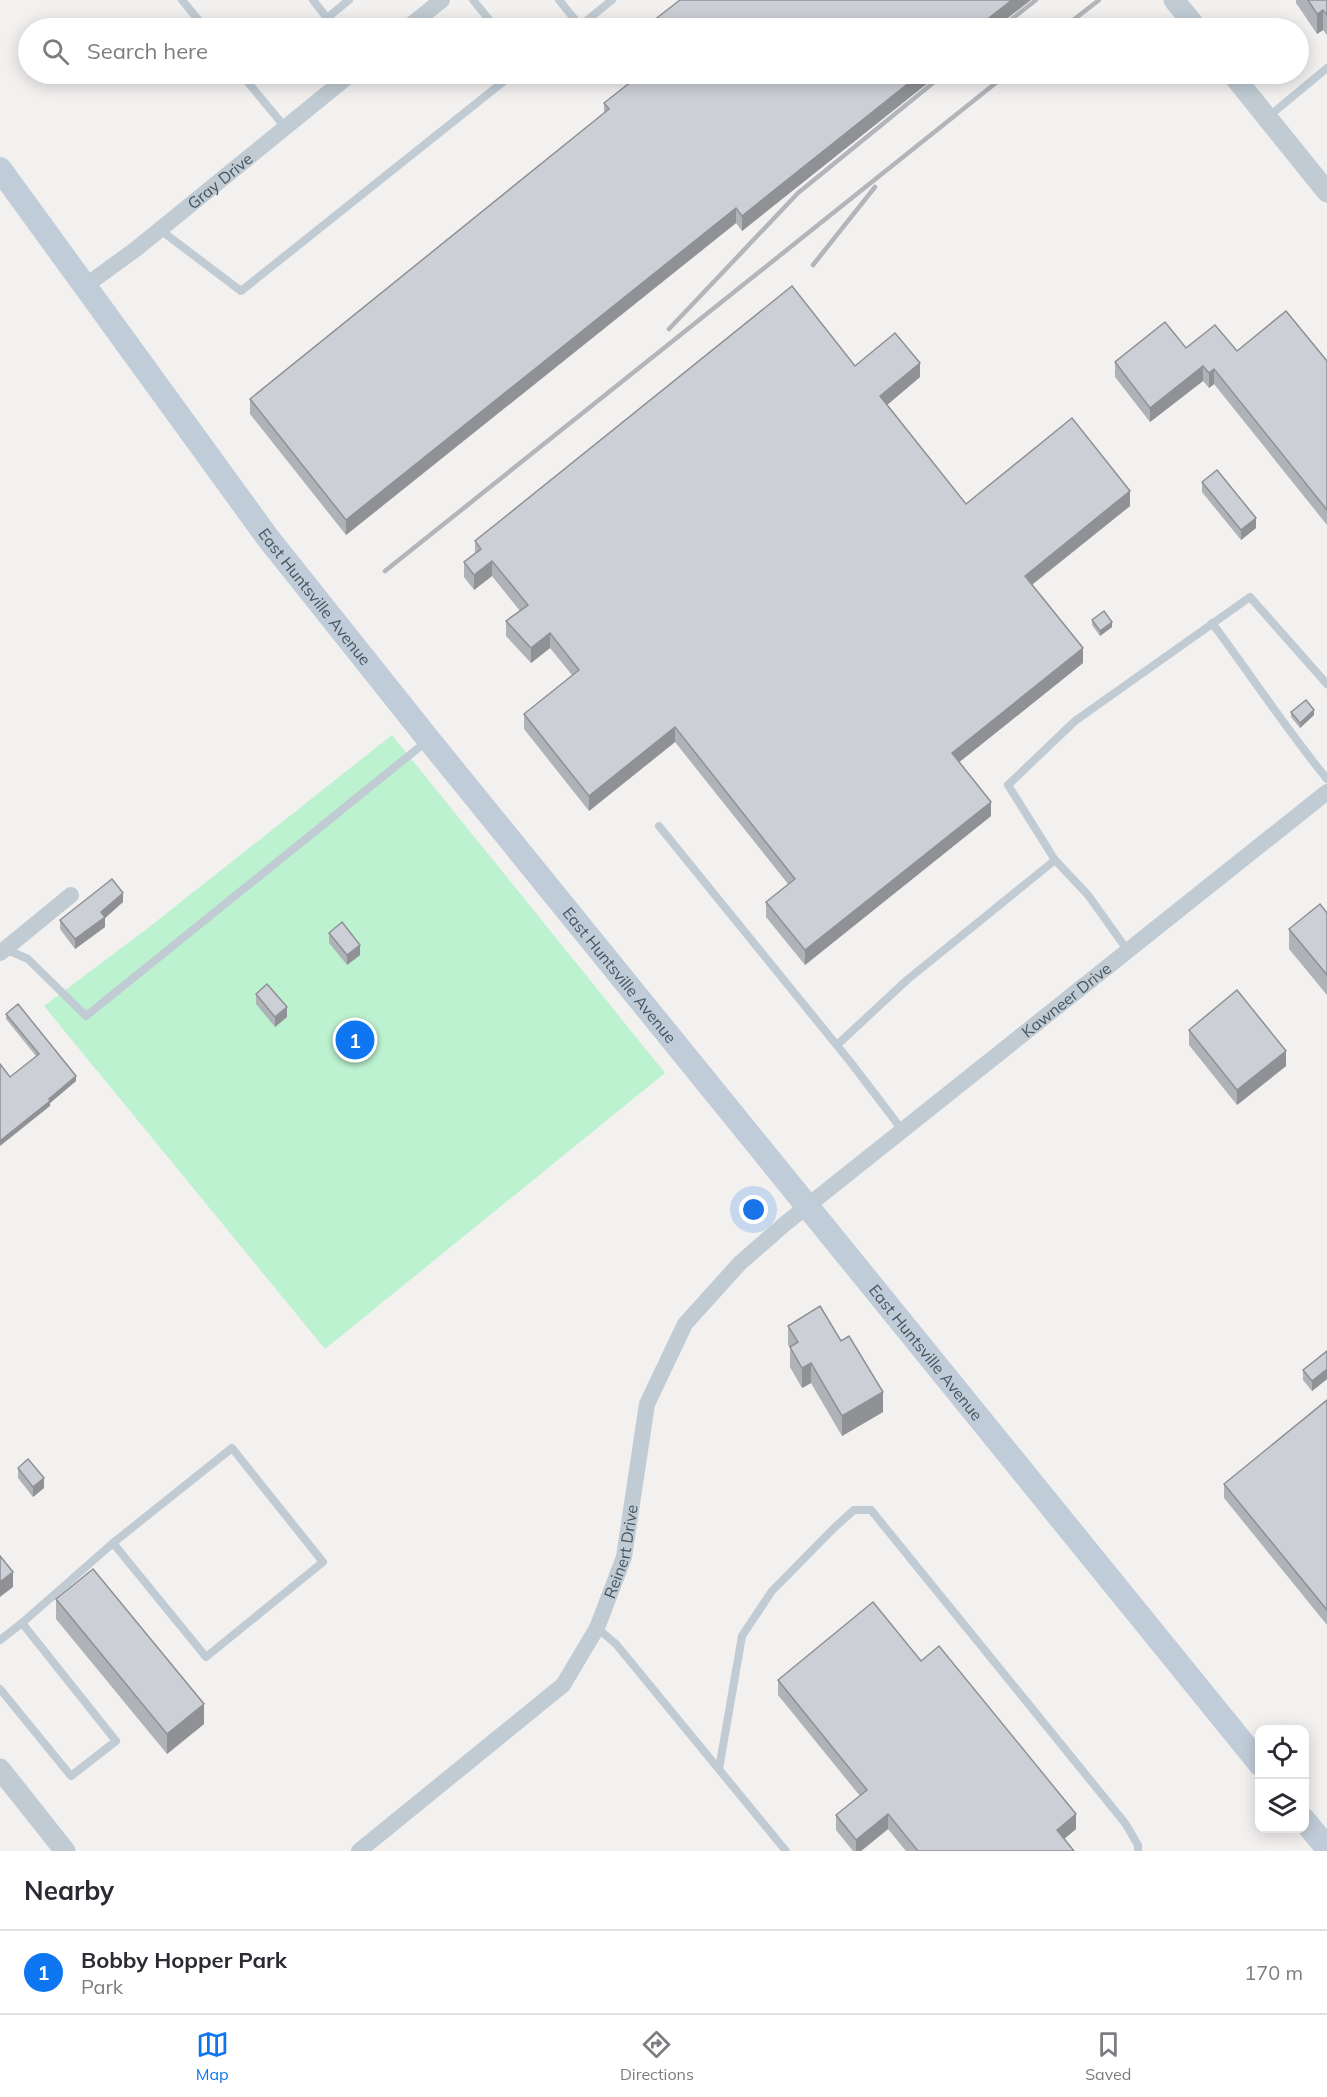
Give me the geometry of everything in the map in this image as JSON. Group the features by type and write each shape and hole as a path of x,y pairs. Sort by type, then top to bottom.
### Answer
{"main road":[{"name":"East Huntsville Avenue","path":"0,169 268,538 429,740 1255,1758"},
{"path":"1309,1826 1324,1847"}],"street":[{"path":"420,18 442,0"},
{"path":"1174,0 1189,18"},
{"name":"Gray Drive","path":"85,286 159,230 339,84"},
{"path":"1240,84 1327,192"},
{"name":"Kawneer Drive","path":"808,1207 1327,792"},
{"path":"2,951 71,895"},
{"name":"Reinert Drive","path":"366,1849 563,1685 597,1628 624,1557 647,1404 685,1324 740,1263 808,1207"},
{"path":"0,1769 65,1851"}],"lane":[{"path":"182,0 197,18"},
{"path":"313,0 327,18 349,0"},
{"path":"473,0 488,18"},
{"path":"559,0 574,18"},
{"path":"590,18 612,0"},
{"path":"1309,83 1327,68"},
{"path":"249,84 285,127"},
{"path":"159,230 242,291 501,84"},
{"path":"1267,117 1307,84"},
{"path":"1128,951 1088,895 1055,860 1008,785 1075,721 1250,597 1327,684"},
{"path":"1212,623 1264,692 1290,734 1327,779"},
{"path":"2,951 28,959 86,1016 429,740"},
{"path":"659,826 837,1045 903,1131"},
{"path":"837,1045 907,980 1055,860"},
{"path":"0,1640 113,1543 232,1448 323,1562 206,1657 113,1543"},
{"path":"719,1769 742,1636 772,1591 834,1528 855,1510 871,1510 1125,1823 1138,1845 1138,1851"},
{"path":"0,1689 71,1776 117,1741 22,1623"},
{"path":"597,1628 616,1644 786,1851"}],"green space":[{"path":"392,735 665,1073 325,1349 44,1006 148,928"}],"building":[{"path":"680,0 1012,0 989,18 657,18"},
{"path":"1308,0 1327,0 1327,15 1323,10 1317,14"},
{"path":"628,84 907,84 742,216 736,208 346,520 250,399 609,109 604,103"},
{"path":"792,286 855,366 895,333 920,363 880,396 966,504 1072,418 1130,491 1025,576 1083,648 952,753 991,802 805,950 766,902 795,879 675,727 589,796 524,714 579,670 550,633 531,648 506,621 528,605 492,561 474,575 464,562 481,549 475,541"},
{"path":"1286,311 1327,361 1327,510 1214,369 1209,373 1203,366 1150,408 1115,362 1165,322 1186,348 1215,325 1237,351"},
{"path":"1217,470 1256,518 1241,530 1202,482"},
{"path":"1104,611 1112,622 1100,631 1092,620"},
{"path":"1306,700 1314,710 1300,723 1291,712"},
{"path":"112,879 123,893 101,912 105,917 75,939 60,920"},
{"path":"1320,904 1327,913 1327,975 1289,929"},
{"path":"342,922 360,945 347,955 329,933"},
{"path":"267,984 287,1007 275,1017 256,994"},
{"path":"1237,990 1286,1051 1237,1090 1189,1030"},
{"path":"18,1004 76,1076 49,1099 50,1101 0,1141 0,1064 10,1077 39,1054 6,1014"},
{"path":"820,1306 841,1341 849,1336 883,1392 842,1416 811,1363 802,1368 790,1347 798,1342 788,1326"},
{"path":"1327,1351 1327,1369 1312,1381 1303,1370"},
{"path":"1327,1400 1327,1610 1224,1484"},
{"path":"28,1459 44,1478 33,1487 18,1468"},
{"path":"0,1556 13,1572 0,1582"},
{"path":"93,1569 204,1704 167,1734 56,1599"},
{"path":"873,1602 921,1661 939,1646 1076,1814 1057,1830 1074,1851 918,1851 888,1814 856,1840 836,1815 867,1790 778,1680"}],"railway":[{"path":"1013,18 1036,0"},
{"path":"1076,18 1099,0"},
{"path":"669,329 798,193 932,84"},
{"path":"385,571 994,84"},
{"path":"813,265 875,187"}],"place":[{"name":"Bobby Hopper Park","path":"355,1040"}]}
